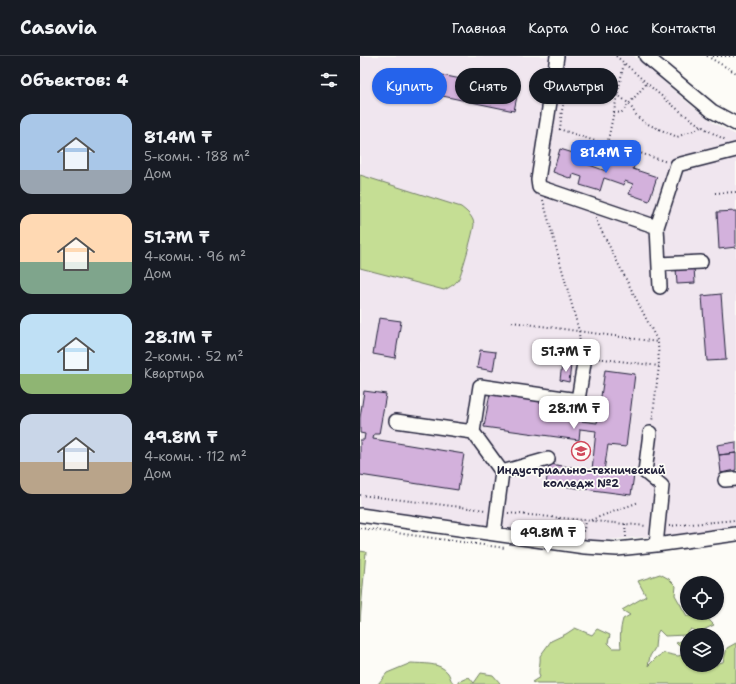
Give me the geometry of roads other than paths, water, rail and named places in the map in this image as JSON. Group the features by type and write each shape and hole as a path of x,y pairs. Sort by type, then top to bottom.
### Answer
{"street":[{"path":"557,56 538,180 539,187 657,227"},
{"path":"646,56 712,111 736,124"},
{"path":"660,287 657,227 677,165 732,146"},
{"path":"659,264 701,262"},
{"path":"494,534 502,472 473,432 480,386 578,400 585,357"},
{"path":"396,421 473,432"},
{"path":"650,433 645,472 662,486 656,545"},
{"path":"502,472 548,459"},
{"path":"360,515 584,547 617,549 736,534"}],"place":[{"name":"Индустриально-технический колледж №2","path":"581,451"}]}
